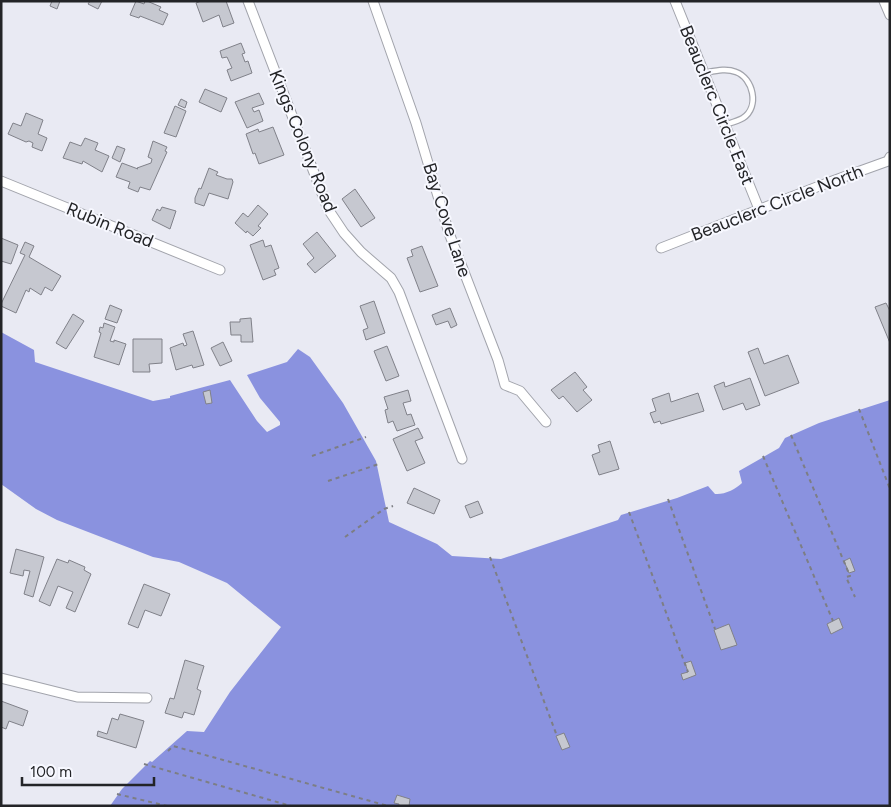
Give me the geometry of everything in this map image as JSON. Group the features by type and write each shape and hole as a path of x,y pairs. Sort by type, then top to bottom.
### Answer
{"street":[{"name":"Kings Colony Road","path":"248,1 328,209 344,233 361,252 391,278 399,292 462,459"},
{"name":"Bay Cove Lane","path":"373,1 416,123 449,233 498,360 505,385 520,391 546,422"},
{"name":"Beauclerc Circle East","path":"675,1 759,209"},
{"path":"884,1 890,15"},
{"name":"Beauclerc Circle North","path":"661,248 888,161 890,157"},
{"name":"Rubin Road","path":"1,181 220,270"},
{"path":"1,678 78,697 147,698"}],"lane":[{"path":"704,73 727,70 737,72 749,83 753,103 749,111 744,118 724,125"}],"path":[{"path":"859,409 890,489"},
{"path":"791,435 850,576 846,577 855,597"},
{"path":"312,456 366,437"},
{"path":"763,456 833,621"},
{"path":"328,482 379,464"},
{"path":"668,499 715,629"},
{"path":"345,537 384,509 393,506"},
{"path":"629,512 688,672"},
{"path":"490,557 557,736"},
{"path":"168,751 174,746 388,806"},
{"path":"144,764 292,806"},
{"path":"117,794 167,806"}],"water":[{"path":"1,332 34,350 35,362 153,401 170,398 170,396 230,380 257,421 267,432 280,425 280,422 260,398 247,375 287,362 298,349 310,357 343,403 376,461 389,522 437,544 452,556 501,559 618,520 621,515 677,498 708,486 715,494 726,493 742,483 739,471 779,448 785,438 819,423 890,400 890,806 110,806 122,789 150,761 152,762 187,731 204,732 230,692 281,627 227,583 179,562 153,557 57,520 36,509 1,484"}],"building":[{"path":"52,1 60,1 57,9 50,6"},
{"path":"90,1 102,1 98,9 88,4"},
{"path":"136,1 144,4 147,1 161,7 159,10 168,14 163,25 140,16 139,18 130,15"},
{"path":"201,1 226,1 234,23 223,27 219,15 203,22 196,3"},
{"path":"241,43 245,53 242,54 245,62 248,61 252,73 231,81 227,70 232,68 227,57 222,58 220,51"},
{"path":"205,89 227,98 221,112 199,102"},
{"path":"259,93 264,104 252,108 254,112 259,110 263,121 247,128 235,102"},
{"path":"181,99 187,102 185,108 178,105"},
{"path":"175,106 186,111 176,137 164,133"},
{"path":"26,113 43,120 38,134 47,138 42,151 32,147 33,143 29,141 26,142 8,134 13,123 21,126"},
{"path":"273,127 284,155 259,164 255,153 253,154 246,134 258,129 259,132"},
{"path":"85,138 98,143 95,150 109,156 102,172 83,161 82,164 63,158 70,142 81,146"},
{"path":"153,141 167,147 165,151 167,152 150,190 140,187 138,192 128,188 130,182 116,177 122,163 138,169 151,163 152,159 148,157"},
{"path":"117,146 125,149 120,162 112,158"},
{"path":"209,168 218,172 216,175 232,179 233,182 228,199 209,193 204,206 195,203 195,198 199,188 201,189"},
{"path":"355,189 375,218 361,227 342,199"},
{"path":"258,205 268,214 258,226 261,228 253,236 247,231 246,233 235,223 243,213 248,217"},
{"path":"162,207 176,211 170,229 152,220 157,209 160,211"},
{"path":"317,232 336,256 315,273 307,264 314,258 303,244"},
{"path":"1,238 18,245 11,264 1,261"},
{"path":"263,240 265,247 271,245 279,268 274,270 276,275 263,280 250,245"},
{"path":"25,242 34,246 29,257 61,276 52,291 45,287 41,295 30,288 29,292 26,290 16,313 1,306 1,304 25,255 20,253"},
{"path":"422,246 438,286 420,292 407,258 413,256 411,250"},
{"path":"374,301 385,333 366,340 363,330 368,328 360,306"},
{"path":"886,303 890,311 890,343 875,307"},
{"path":"110,305 122,310 117,323 105,319"},
{"path":"450,308 457,325 451,328 448,321 436,325 432,315"},
{"path":"73,314 84,321 66,349 56,343"},
{"path":"251,318 253,342 241,342 241,335 231,335 230,322 240,322 240,319"},
{"path":"104,323 115,327 110,341 114,342 114,340 126,344 119,365 94,357 101,333 99,332 100,327 103,328"},
{"path":"193,331 204,365 193,368 192,365 176,370 170,348 183,343 184,346 187,345 183,334"},
{"path":"133,339 162,339 162,363 149,364 150,372 133,372"},
{"path":"223,342 232,361 220,366 211,348"},
{"path":"387,346 399,376 386,381 374,351"},
{"path":"758,348 764,364 788,355 799,383 765,396 748,352"},
{"path":"575,372 587,387 583,390 592,400 577,412 563,396 559,399 551,390"},
{"path":"750,378 760,405 746,410 743,403 723,410 714,386 724,382 725,387"},
{"path":"210,390 212,403 206,404 203,392"},
{"path":"408,390 411,401 403,403 407,415 411,414 415,425 397,431 393,421 388,423 385,410 388,409 384,397"},
{"path":"669,393 671,402 698,393 704,411 661,424 660,421 654,423 650,413 656,411 652,399"},
{"path":"418,428 423,438 415,441 425,463 407,471 393,439"},
{"path":"610,441 619,469 599,475 592,455 600,452 598,445"},
{"path":"414,488 440,500 434,514 407,503"},
{"path":"478,501 483,513 470,518 465,506"},
{"path":"16,549 44,557 33,597 24,594 30,571 24,570 23,576 10,573"},
{"path":"850,558 855,571 849,573 844,561"},
{"path":"57,559 68,563 69,560 85,567 84,570 91,574 75,612 66,608 73,592 58,586 50,606 39,601"},
{"path":"144,584 170,594 161,616 145,610 138,628 128,624"},
{"path":"839,618 843,628 831,634 827,624"},
{"path":"729,624 737,645 721,650 714,630"},
{"path":"185,660 204,666 197,689 201,691 194,715 184,712 182,718 165,713 170,698 174,699"},
{"path":"691,661 696,675 683,680 681,674 688,672 685,663"},
{"path":"1,701 28,711 23,726 9,721 6,729 1,727"},
{"path":"120,714 144,721 136,748 97,736 98,731 107,734 112,718 118,720"},
{"path":"564,733 570,747 562,750 556,736"},
{"path":"397,795 410,799 409,806 399,806 399,804 394,803"}]}
